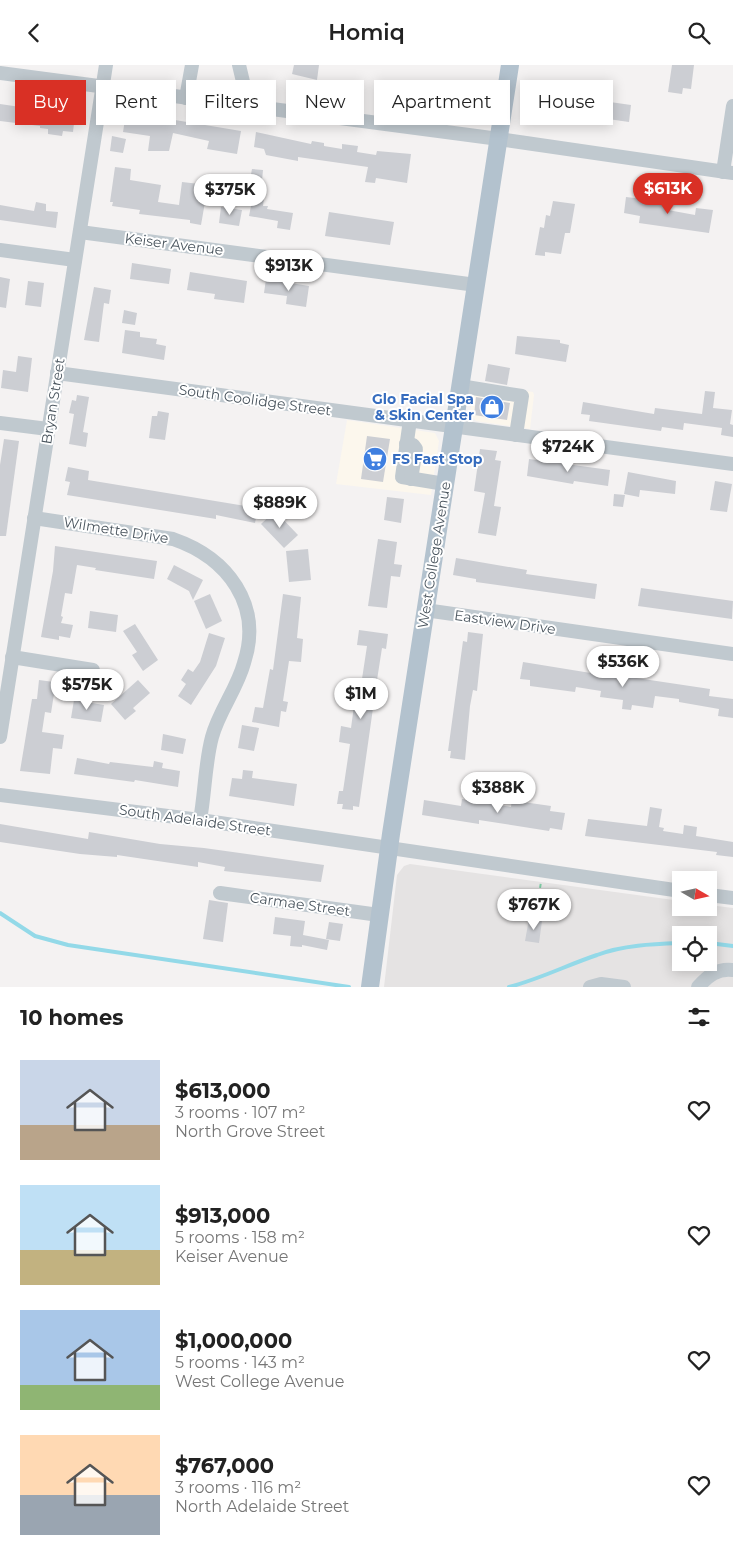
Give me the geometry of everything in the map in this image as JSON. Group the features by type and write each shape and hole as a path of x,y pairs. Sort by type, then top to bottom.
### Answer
{"main road":[{"name":"West College Avenue","path":"370,987 425,610 510,65"}],"street":[{"name":"Bryan Street","path":"103,80 106,65"},
{"path":"189,80 192,65"},
{"path":"239,65 243,80"},
{"path":"0,73 96,86"},
{"path":"176,97 186,98"},
{"path":"276,110 499,139 728,173 733,106"},
{"name":"Bryan Street","path":"0,737 96,125"},
{"name":"Keiser Avenue","path":"80,232 476,285"},
{"path":"0,250 75,260"},
{"name":"South Coolidge Street","path":"57,373 733,464"},
{"path":"460,386 522,397 516,435"},
{"path":"410,420 401,474 403,478 445,484"},
{"path":"0,423 48,429"},
{"name":"Wilmette Drive","path":"34,518 173,539 188,544 204,554 221,566 234,580 244,602 248,623 249,645 244,665 212,737 200,820"},
{"name":"Eastview Drive","path":"425,610 733,654"},
{"path":"12,657 93,670"},
{"name":"South Adelaide Street","path":"0,795 200,820 672,890"},
{"name":"Carmae Street","path":"220,893 379,915"},
{"path":"718,896 733,898"},
{"path":"698,987 709,975 726,969 733,970"},
{"path":"590,987 602,984 624,987"}],"path":[{"path":"535,919 542,871"}],"shaded area":[{"path":"474,384 533,392 530,429 476,421 470,413"},
{"path":"347,420 435,433 439,441 431,495 336,484"},
{"path":"410,864 672,900 672,916 718,916 718,906 733,908 733,987 384,987 397,875 404,866"}],"building":[{"path":"294,65 319,65 317,80 292,74"},
{"path":"672,65 694,65 691,89 683,88 682,94 668,92"},
{"path":"613,102 631,105 629,122 613,120"},
{"path":"0,104 15,106 15,123 0,121"},
{"path":"176,120 186,122 186,125 205,125 241,131 237,154 207,149 209,141 173,133 169,151 148,151 150,136 123,132 124,125 176,125"},
{"path":"32,125 74,125 73,132 63,131 62,136 48,134 48,129 40,128 40,126"},
{"path":"256,132 311,144 312,141 324,143 324,146 342,149 342,144 358,146 357,152 376,155 377,151 411,154 407,183 376,178 375,183 365,182 368,167 298,157 298,161 266,155 264,149 254,147"},
{"path":"112,136 126,139 123,153 110,151"},
{"path":"115,167 131,169 130,180 161,185 158,202 179,205 182,182 208,185 201,225 190,223 190,220 139,214 140,210 112,206 113,202 110,202"},
{"path":"252,169 263,170 262,181 250,180"},
{"path":"253,196 264,198 263,206 268,206 267,209 293,213 290,230 277,228 278,221 249,216"},
{"path":"626,197 669,202 668,210 695,215 696,208 713,210 709,233 639,223 640,216 624,213"},
{"path":"553,201 575,204 570,233 565,233 561,254 545,252 545,256 535,255 540,227 544,228 546,215 550,216"},
{"path":"36,202 46,204 46,211 58,212 56,228 0,220 0,205 34,211"},
{"path":"221,207 242,210 239,226 219,223"},
{"path":"329,212 394,222 390,245 325,236"},
{"path":"132,263 171,269 169,284 130,279"},
{"path":"190,272 247,281 244,303 214,299 215,294 187,290"},
{"path":"0,277 10,279 6,308 0,307"},
{"path":"266,279 309,286 306,307 286,304 287,296 264,293"},
{"path":"28,281 44,283 41,307 25,305"},
{"path":"94,287 111,290 109,304 104,303 99,342 84,340"},
{"path":"124,310 137,313 135,325 122,323"},
{"path":"125,330 140,332 140,337 157,339 156,344 166,346 164,360 122,353"},
{"path":"517,336 560,340 560,343 569,345 566,362 515,354"},
{"path":"18,356 32,358 28,392 1,388 3,370 16,372"},
{"path":"488,364 510,368 507,385 485,381"},
{"path":"705,391 715,392 713,408 732,410 730,424 733,425 733,437 721,435 722,428 684,423 683,430 662,427 661,431 589,421 590,415 581,414 583,402 654,414 655,408 702,414"},
{"path":"77,395 89,397 83,432 88,433 86,447 69,444 74,414 69,413 72,400 76,401"},
{"name":"Glo Facial Spa & Skin Center","path":"476,397 510,403 507,420 474,415"},
{"path":"158,411 169,413 165,440 149,438 152,416 157,416"},
{"name":"FS Fast Stop","path":"367,436 390,439 383,482 361,479"},
{"path":"4,439 19,441 6,536 0,536 0,465"},
{"path":"480,449 497,451 495,460 501,461 494,506 501,507 496,536 478,533 485,493 474,491"},
{"path":"529,459 610,470 608,486 574,481 573,484 527,476"},
{"path":"68,467 89,471 88,480 258,508 255,523 216,515 216,519 67,495 70,482 65,481"},
{"path":"628,472 676,481 675,494 640,490 639,497 624,494"},
{"path":"715,481 732,484 727,512 710,510"},
{"path":"614,494 625,495 623,507 613,506"},
{"path":"387,497 404,499 401,523 384,520"},
{"path":"275,511 298,535 284,548 261,524"},
{"path":"378,539 397,542 394,564 402,565 400,577 391,576 387,608 368,606"},
{"path":"55,546 157,561 154,579 95,570 96,568 77,565 72,594 65,593 61,616 63,617 61,623 73,625 70,638 59,636 59,640 41,637 53,571"},
{"path":"308,549 311,580 289,582 286,551"},
{"path":"456,558 527,570 526,574 597,584 595,599 476,582 476,579 453,575"},
{"path":"174,565 203,580 193,600 189,591 167,579"},
{"path":"641,588 733,601 732,619 638,606"},
{"path":"210,594 222,621 206,629 194,601"},
{"path":"283,594 301,597 297,638 303,639 301,662 289,661 283,701 288,702 286,712 281,711 279,727 252,722 255,707 263,708 270,669 273,670"},
{"path":"90,611 118,615 116,632 88,628"},
{"path":"135,624 158,660 143,671 132,655 137,652 123,631"},
{"path":"359,630 388,634 386,649 382,648 359,807 353,806 353,810 342,809 343,804 337,804 339,791 343,791 350,744 339,742 341,726 351,728 356,691 360,692 367,646 357,645"},
{"path":"468,632 483,634 477,691 473,690 470,706 465,760 450,758 451,751 448,751 463,641 467,642"},
{"path":"209,633 225,638 216,666 191,705 178,696 186,684 181,680 188,669 193,672 200,662"},
{"path":"523,662 710,689 709,696 733,699 733,718 718,716 719,709 679,702 679,699 655,696 653,708 632,705 631,710 622,709 623,700 600,697 601,691 576,687 575,692 530,686 530,680 520,679"},
{"path":"39,680 61,683 59,695 54,694 51,713 45,712 42,732 64,735 62,749 53,748 50,774 20,771 32,699 37,699"},
{"path":"138,680 150,693 133,708 136,711 125,720 111,704"},
{"path":"74,700 104,705 101,722 71,718"},
{"path":"242,725 259,728 254,751 238,748"},
{"path":"163,734 186,739 183,754 161,750"},
{"path":"77,758 109,764 110,762 153,767 154,761 163,763 162,768 180,771 178,787 135,780 134,782 74,774"},
{"path":"243,770 253,771 252,778 297,784 294,806 229,796 232,778 242,779"},
{"path":"512,798 524,799 523,802 551,806 550,811 565,813 562,830 550,828 549,831 479,820 479,824 422,815 424,800 461,806 462,799 511,807"},
{"path":"650,807 662,809 659,827 664,828 663,831 683,834 684,825 697,827 696,836 733,842 733,857 716,855 717,852 585,836 588,819 647,826"},
{"path":"0,824 88,839 89,832 160,844 204,848 324,865 321,882 224,871 225,867 198,862 198,867 117,855 117,857 80,854 0,842"},
{"path":"209,900 228,903 223,942 203,939"},
{"path":"275,917 305,921 303,935 329,940 327,950 302,945 302,947 290,946 291,936 273,934"},
{"path":"529,919 542,921 539,943 525,941"},
{"path":"329,922 343,924 340,941 326,939"}],"waterway":[{"path":"0,913 35,936 68,945 349,987"},
{"path":"509,987 617,949 672,943"},
{"path":"717,944 733,946"}],"place":[{"name":"Glo Facial Spa & Skin Center","path":"492,407"},
{"name":"FS Fast Stop","path":"375,459"}]}
